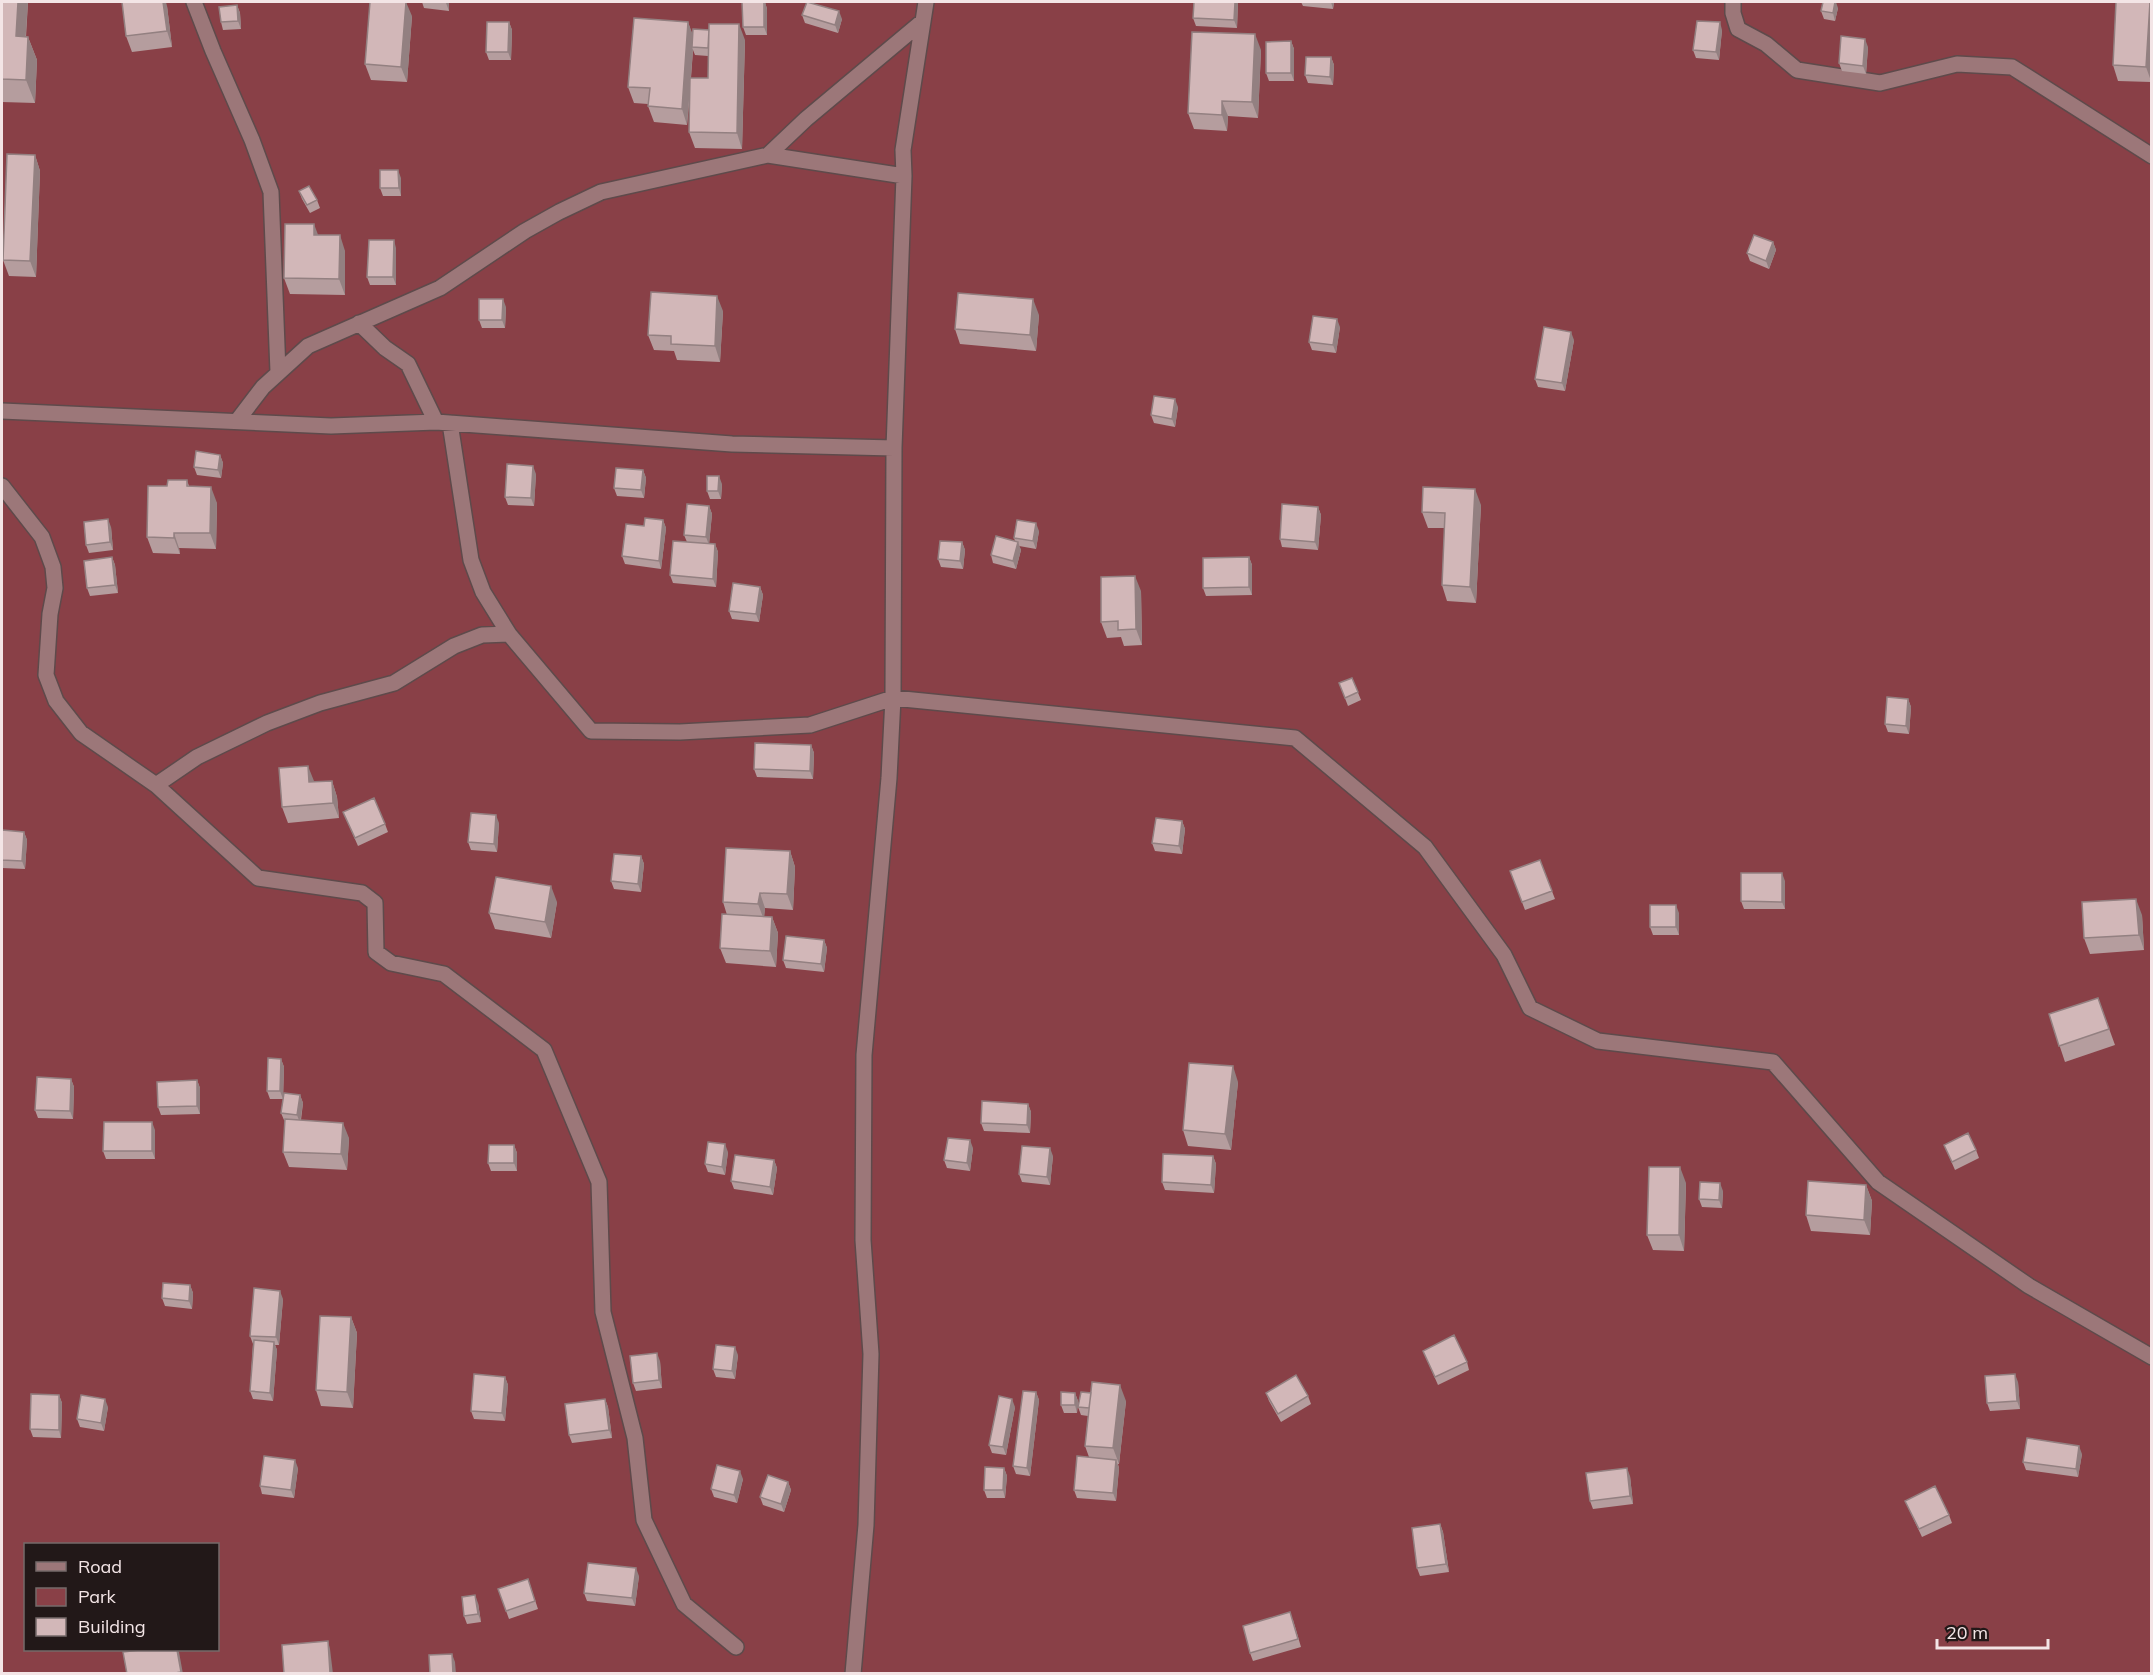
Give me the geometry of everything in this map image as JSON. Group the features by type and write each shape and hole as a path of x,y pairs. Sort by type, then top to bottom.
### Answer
{"street":[{"path":"194,2 252,140 271,192 278,372"},
{"path":"853,1674 866,1525 871,1354 863,1240 864,1055 889,778 893,698 894,448 903,150 926,2"},
{"path":"1733,2 1733,13 1738,29 1766,44 1797,70 1880,83 1957,64 2012,67 2151,156"},
{"path":"768,155 806,119 923,21"},
{"path":"237,421 263,387 308,346 440,288 525,231 601,192 768,155 904,176"},
{"path":"359,323 384,348 408,364 443,423 471,560 483,592 509,634 591,731 680,732 810,725 893,698 1295,738 1425,847 1504,955 1530,1008 1598,1041 1773,1062 1878,1182 2029,1286 2151,1357"},
{"path":"2,411 331,426 443,423 732,444 894,448"},
{"path":"2,486 42,537 53,567 55,588 50,614 46,675 56,701 81,733 156,785 258,878 362,892 375,903 376,952 391,963 444,974 544,1050 599,1182 603,1312 635,1438 644,1520 684,1604 736,1647"},
{"path":"156,785 197,757 267,723 320,703 393,683 454,646 482,635 509,634"}],"green space":[{"path":"2,2 2151,2 2151,1673 2,1674"}],"building":[{"path":"2,2 18,2 16,36 28,37 26,80 2,79"},
{"path":"122,2 163,2 167,31 126,36"},
{"path":"370,2 406,2 401,67 365,64"},
{"path":"742,2 764,2 764,27 743,27"},
{"path":"807,2 839,11 835,25 802,15"},
{"path":"1194,2 1235,2 1234,20 1193,18"},
{"path":"1823,2 1835,2 1833,13 1821,11"},
{"path":"2116,2 2150,2 2146,67 2113,65"},
{"path":"237,5 238,21 221,22 219,7"},
{"path":"634,18 688,22 682,109 648,106 650,88 628,87"},
{"path":"1697,21 1720,22 1716,52 1693,50"},
{"path":"487,22 509,22 508,52 486,52"},
{"path":"709,24 739,24 737,133 689,132 690,78 708,78"},
{"path":"693,29 709,30 708,48 692,47"},
{"path":"1192,32 1255,34 1252,102 1222,101 1222,115 1188,113"},
{"path":"1841,36 1865,39 1863,66 1839,63"},
{"path":"1291,41 1291,73 1266,73 1266,42"},
{"path":"1306,57 1331,57 1330,77 1305,75"},
{"path":"7,154 35,155 30,261 3,260"},
{"path":"380,170 398,170 399,188 380,188"},
{"path":"309,186 317,200 307,205 299,191"},
{"path":"285,224 314,224 314,235 340,235 339,279 284,278"},
{"path":"1754,235 1773,242 1766,261 1747,253"},
{"path":"369,240 394,240 393,277 367,277"},
{"path":"651,292 717,296 715,346 671,344 671,336 648,335"},
{"path":"958,293 1033,299 1030,335 955,329"},
{"path":"479,299 503,299 502,320 479,320"},
{"path":"1313,316 1337,319 1333,345 1309,342"},
{"path":"1544,327 1571,332 1562,383 1535,379"},
{"path":"1154,396 1175,399 1172,419 1151,415"},
{"path":"196,451 220,455 218,470 194,467"},
{"path":"507,464 533,466 531,498 505,497"},
{"path":"616,468 643,470 641,490 614,488"},
{"path":"707,476 719,476 718,491 707,491"},
{"path":"168,480 187,480 187,486 211,487 210,533 174,533 174,538 147,537 148,486 167,486"},
{"path":"1423,487 1475,489 1470,587 1442,585 1445,513 1422,512"},
{"path":"687,504 709,506 706,537 684,535"},
{"path":"1282,504 1318,507 1315,542 1280,539"},
{"path":"645,518 663,520 659,561 622,556 626,524 644,526"},
{"path":"108,519 110,542 86,545 84,522"},
{"path":"1017,520 1036,523 1033,541 1014,538"},
{"path":"996,536 1018,542 1013,561 991,555"},
{"path":"673,541 715,544 713,579 670,575"},
{"path":"940,541 962,542 960,561 938,559"},
{"path":"112,557 115,585 87,588 84,561"},
{"path":"1249,557 1249,587 1203,588 1203,558"},
{"path":"1135,576 1136,629 1118,630 1118,621 1101,622 1101,577"},
{"path":"733,583 760,587 756,614 729,611"},
{"path":"1352,678 1358,692 1345,698 1339,683"},
{"path":"1887,697 1908,699 1906,726 1885,724"},
{"path":"755,743 811,745 810,771 754,769"},
{"path":"308,766 309,782 332,781 333,803 282,807 279,768"},
{"path":"374,798 385,824 355,838 343,812"},
{"path":"471,813 496,815 494,844 468,842"},
{"path":"1156,818 1182,821 1179,846 1152,843"},
{"path":"2,830 24,832 22,861 2,860"},
{"path":"726,848 790,851 787,894 760,893 758,904 723,902"},
{"path":"614,854 641,856 638,884 611,881"},
{"path":"1540,860 1552,891 1522,902 1510,871"},
{"path":"1741,873 1782,873 1782,902 1741,901"},
{"path":"496,877 551,886 545,922 489,913"},
{"path":"2136,899 2139,935 2084,938 2082,902"},
{"path":"1650,905 1676,905 1676,927 1650,927"},
{"path":"722,914 772,917 770,951 720,948"},
{"path":"786,936 824,940 821,964 783,960"},
{"path":"2098,998 2109,1029 2059,1046 2049,1014"},
{"path":"268,1058 281,1059 280,1091 267,1091"},
{"path":"1189,1063 1233,1066 1225,1134 1183,1130"},
{"path":"37,1077 71,1079 70,1111 35,1110"},
{"path":"197,1080 197,1106 158,1107 157,1082"},
{"path":"284,1093 300,1095 297,1115 281,1113"},
{"path":"982,1101 1028,1104 1027,1125 981,1123"},
{"path":"285,1119 343,1123 341,1154 283,1152"},
{"path":"104,1122 152,1122 152,1151 103,1151"},
{"path":"1968,1133 1976,1150 1952,1162 1944,1145"},
{"path":"948,1138 970,1140 967,1163 944,1160"},
{"path":"708,1142 725,1144 722,1167 705,1164"},
{"path":"489,1145 514,1145 514,1163 488,1163"},
{"path":"1022,1146 1050,1148 1047,1177 1019,1174"},
{"path":"1163,1154 1213,1156 1211,1185 1162,1182"},
{"path":"735,1155 774,1160 770,1187 731,1181"},
{"path":"1649,1167 1680,1167 1679,1235 1647,1235"},
{"path":"1808,1181 1866,1185 1864,1220 1806,1215"},
{"path":"1700,1182 1720,1183 1719,1200 1699,1199"},
{"path":"163,1283 190,1285 189,1301 162,1298"},
{"path":"254,1288 280,1291 276,1337 250,1336"},
{"path":"320,1316 351,1317 347,1392 316,1390"},
{"path":"1454,1335 1467,1362 1435,1377 1423,1351"},
{"path":"254,1340 274,1342 270,1393 250,1391"},
{"path":"716,1345 735,1347 732,1371 713,1369"},
{"path":"657,1353 659,1380 633,1383 630,1356"},
{"path":"474,1374 505,1377 502,1413 471,1411"},
{"path":"2015,1374 2017,1401 1987,1403 1985,1376"},
{"path":"1296,1375 1308,1396 1278,1414 1266,1393"},
{"path":"1092,1382 1120,1385 1113,1448 1085,1446"},
{"path":"1023,1391 1036,1392 1027,1468 1013,1466"},
{"path":"1061,1392 1075,1393 1075,1405 1061,1405"},
{"path":"1081,1392 1091,1393 1089,1408 1078,1407"},
{"path":"31,1394 59,1395 59,1430 30,1429"},
{"path":"81,1395 105,1399 101,1423 77,1419"},
{"path":"999,1396 1012,1399 1003,1447 989,1445"},
{"path":"605,1399 609,1430 569,1435 565,1404"},
{"path":"2027,1438 2079,1446 2076,1469 2023,1462"},
{"path":"264,1456 295,1460 291,1490 260,1486"},
{"path":"1077,1456 1116,1460 1113,1493 1074,1490"},
{"path":"717,1465 740,1471 734,1495 711,1489"},
{"path":"985,1467 1004,1468 1003,1490 984,1490"},
{"path":"1627,1468 1630,1496 1590,1501 1586,1473"},
{"path":"768,1475 788,1482 781,1504 760,1497"},
{"path":"1935,1486 1949,1515 1919,1529 1905,1501"},
{"path":"1440,1524 1446,1564 1417,1568 1412,1528"},
{"path":"588,1563 636,1568 632,1598 584,1593"},
{"path":"528,1579 535,1601 506,1611 498,1589"},
{"path":"475,1595 478,1614 464,1616 462,1597"},
{"path":"1290,1612 1298,1639 1250,1653 1243,1626"},
{"path":"328,1641 330,1673 284,1674 282,1645"},
{"path":"177,1651 181,1672 127,1674 123,1652"},
{"path":"452,1654 453,1674 430,1674 429,1655"}]}
